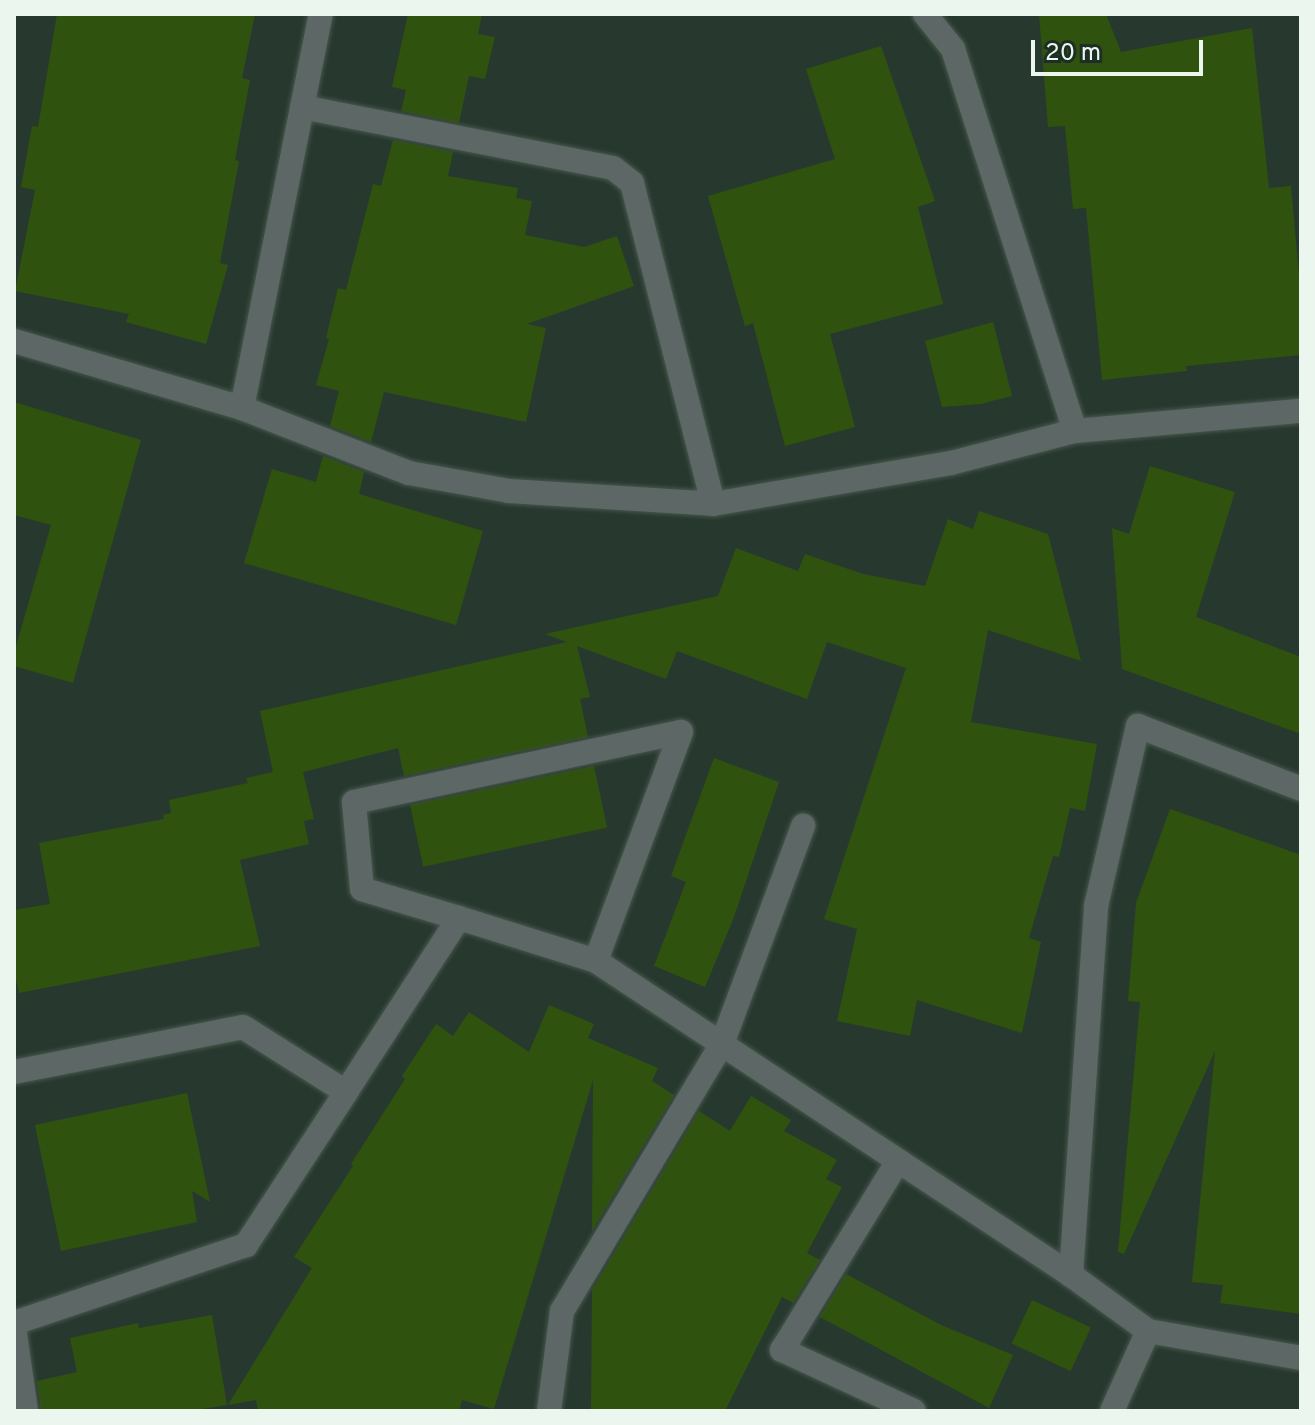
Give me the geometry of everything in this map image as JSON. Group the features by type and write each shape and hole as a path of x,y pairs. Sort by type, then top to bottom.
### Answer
{"street":[{"path":"242,408 321,14"},
{"path":"925,14 953,49 1075,431"},
{"path":"302,107 613,168 632,183 713,504"},
{"path":"14,341 242,408 409,473 509,491 713,504 951,463 1075,431 1301,411"},
{"path":"1071,1275 1096,906 1138,726 1301,789"},
{"path":"596,961 681,732 354,802 362,889 596,961 1071,1275 1148,1331 1301,1358"},
{"path":"549,1411 562,1311 722,1044 803,826"},
{"path":"26,1411 14,1325 246,1245 459,918"},
{"path":"14,1072 243,1027 346,1092"},
{"path":"898,1161 782,1350 914,1411"},
{"path":"1112,1411 1148,1331"}],"building":[{"path":"57,14 255,14 242,78 250,80 235,160 239,161 220,263 228,265 206,344 126,322 129,314 15,291 35,190 21,187 32,126 38,127"},
{"path":"408,14 482,14 478,34 495,37 485,79 469,76 459,123 401,111 406,90 392,87"},
{"path":"1039,14 1106,14 1121,52 1252,28 1269,188 1291,186 1301,297 1301,355 1186,366 1187,371 1102,380 1086,208 1073,209 1065,126 1048,127"},
{"path":"881,46 935,201 918,207 943,304 830,334 855,427 785,446 753,323 745,326 708,196 835,159 806,69"},
{"path":"393,140 453,152 448,176 518,188 516,198 532,201 525,235 584,247 617,236 634,286 527,324 546,328 526,422 384,392 371,442 330,426 339,391 316,385 329,339 326,338 338,288 346,290 373,184 381,186"},
{"path":"993,322 1012,396 981,404 942,407 925,341"},
{"path":"14,402 141,440 73,683 14,666 14,653 51,525 14,515"},
{"path":"323,456 364,472 359,494 483,531 456,625 244,563 272,469 316,482"},
{"path":"1150,466 1235,492 1196,617 1301,657 1301,734 1122,669 1112,528 1129,534"},
{"path":"979,511 1048,534 1081,661 988,630 971,722 1097,744 1085,811 1070,808 1059,857 1053,856 1029,938 1041,942 1022,1033 917,1000 910,1036 837,1021 857,929 824,919 906,668 827,642 807,699 677,651 666,679 577,646 590,697 580,699 588,737 404,776 398,748 303,772 314,819 304,821 309,844 240,860 260,946 19,993 14,970 14,910 50,904 39,843 164,819 163,815 171,813 169,800 248,783 246,778 273,772 260,711 567,642 545,634 718,596 736,548 798,571 805,554 863,574 925,586 948,519 973,529"},
{"path":"714,758 779,782 734,917 705,987 654,966 686,882 671,876"},
{"path":"594,766 607,828 423,867 410,805"},
{"path":"1170,809 1301,855 1301,1314 1220,1303 1223,1285 1192,1282 1215,1051 1124,1254 1118,1252 1140,1002 1128,1001 1136,903"},
{"path":"549,1005 594,1024 588,1038 658,1068 652,1081 674,1095 592,1231 593,1080 494,1409 462,1400 459,1411 258,1411 256,1400 228,1405 312,1268 294,1257 353,1166 351,1164 405,1079 402,1076 436,1024 453,1036 469,1012 529,1052"},
{"path":"187,1093 210,1202 192,1191 197,1222 61,1251 35,1125"},
{"path":"751,1096 791,1120 784,1131 837,1160 826,1179 842,1187 807,1253 820,1260 793,1303 782,1297 725,1411 591,1411 592,1290 699,1111 730,1131"},
{"path":"846,1274 941,1325 1013,1355 989,1408 820,1317"},
{"path":"1032,1300 1091,1327 1071,1371 1012,1344"},
{"path":"212,1315 227,1405 190,1411 41,1411 37,1381 77,1372 70,1338 138,1323 139,1328"}]}
